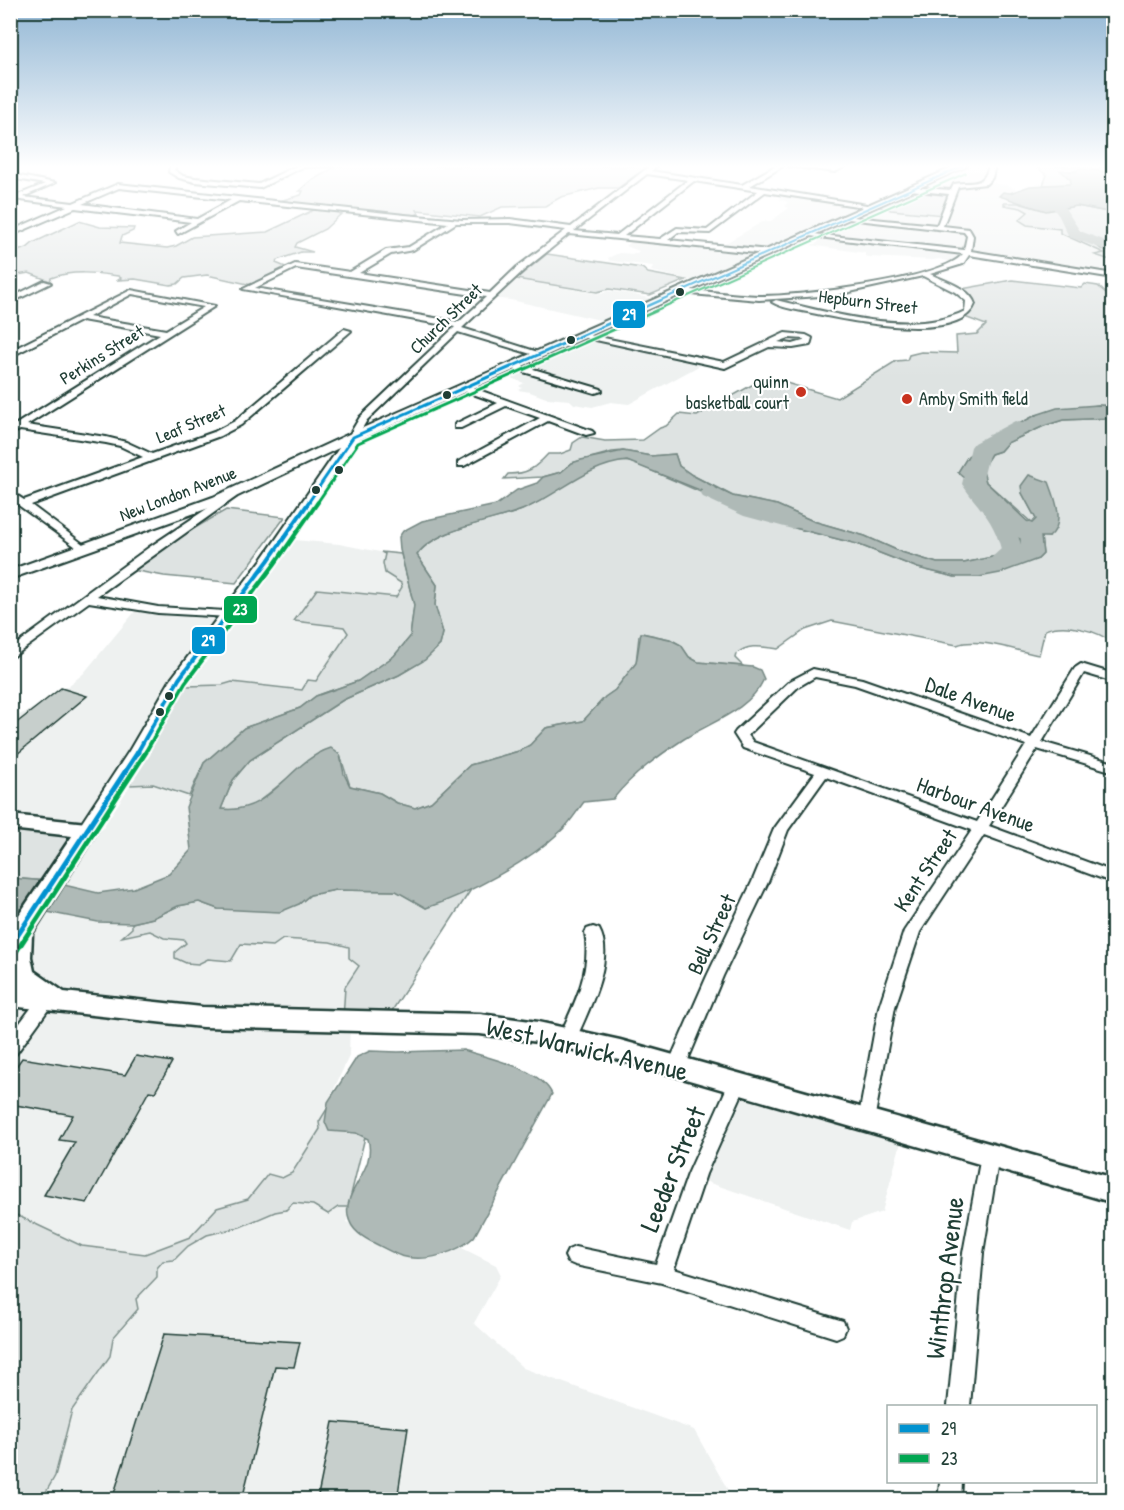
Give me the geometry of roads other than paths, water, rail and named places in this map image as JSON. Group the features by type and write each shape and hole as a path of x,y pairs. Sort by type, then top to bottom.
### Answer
{"main road":[{"name":"New London Avenue","path":"10,575 238,491 353,437 801,236"},
{"path":"58,1001 24,979 19,969 15,941 138,751 160,707 225,615 272,555 353,437"},
{"path":"10,822 87,830"},
{"name":"West Warwick Avenue","path":"10,996 202,1017 480,1024 567,1039 676,1067 1113,1191"}],"street":[{"path":"351,274 389,252 411,249 431,236"},
{"name":"Church Street","path":"353,437 363,419 458,327 520,269 562,236"},
{"path":"606,236 766,252"},
{"path":"661,243 669,236"},
{"path":"818,236 967,253 1113,276"},
{"path":"882,243 885,236"},
{"path":"680,291 769,298 836,293 924,274 960,262 967,253 968,236"},
{"path":"492,296 295,266 247,289 458,327 538,355"},
{"name":"Hepburn Street","path":"769,298 820,312 898,324 940,323 964,315 970,308 970,300 958,290 924,274"},
{"path":"10,301 47,283"},
{"name":"Perkins Street","path":"15,430 211,306 131,292 82,318"},
{"path":"10,355 82,318 167,333"},
{"name":"Leaf Street","path":"23,504 217,434 238,423 347,331"},
{"path":"582,335 725,365 768,344"},
{"path":"513,366 598,391"},
{"path":"465,388 589,433"},
{"path":"458,426 505,403"},
{"path":"461,464 548,418"},
{"path":"15,430 106,440 123,444 152,458"},
{"path":"10,655 152,550 238,491"},
{"path":"10,494 83,549"},
{"path":"87,598 158,610 225,615"},
{"name":"Kent Street","path":"867,1122 887,1007 912,931 981,828 1032,743 1081,668 1113,678"},
{"name":"Dale Avenue","path":"813,673 858,682 1032,743 1113,768"},
{"name":"Harbour Avenue","path":"813,673 794,684 741,734 748,745 1113,878"},
{"name":"Bell Street","path":"676,1067 787,820 823,772"},
{"path":"567,1039 586,998 598,949 592,933"},
{"path":"10,1049 58,1001"},
{"name":"Leeder Street","path":"662,1274 697,1174 737,1085"},
{"name":"Winthrop Avenue","path":"959,1405 973,1253 990,1156"},
{"path":"575,1256 662,1274 836,1328"},
{"path":"949,1500 951,1483"}],"waterway":[{"path":"1081,236 1114,249"},
{"path":"980,568 996,566 1012,550 1002,522 972,484 981,447 1015,427"},
{"path":"710,493 751,512 792,523"}],"place":[{"name":"quinn basketball court","path":"801,392"},
{"name":"Amby Smith field","path":"907,399"}]}
